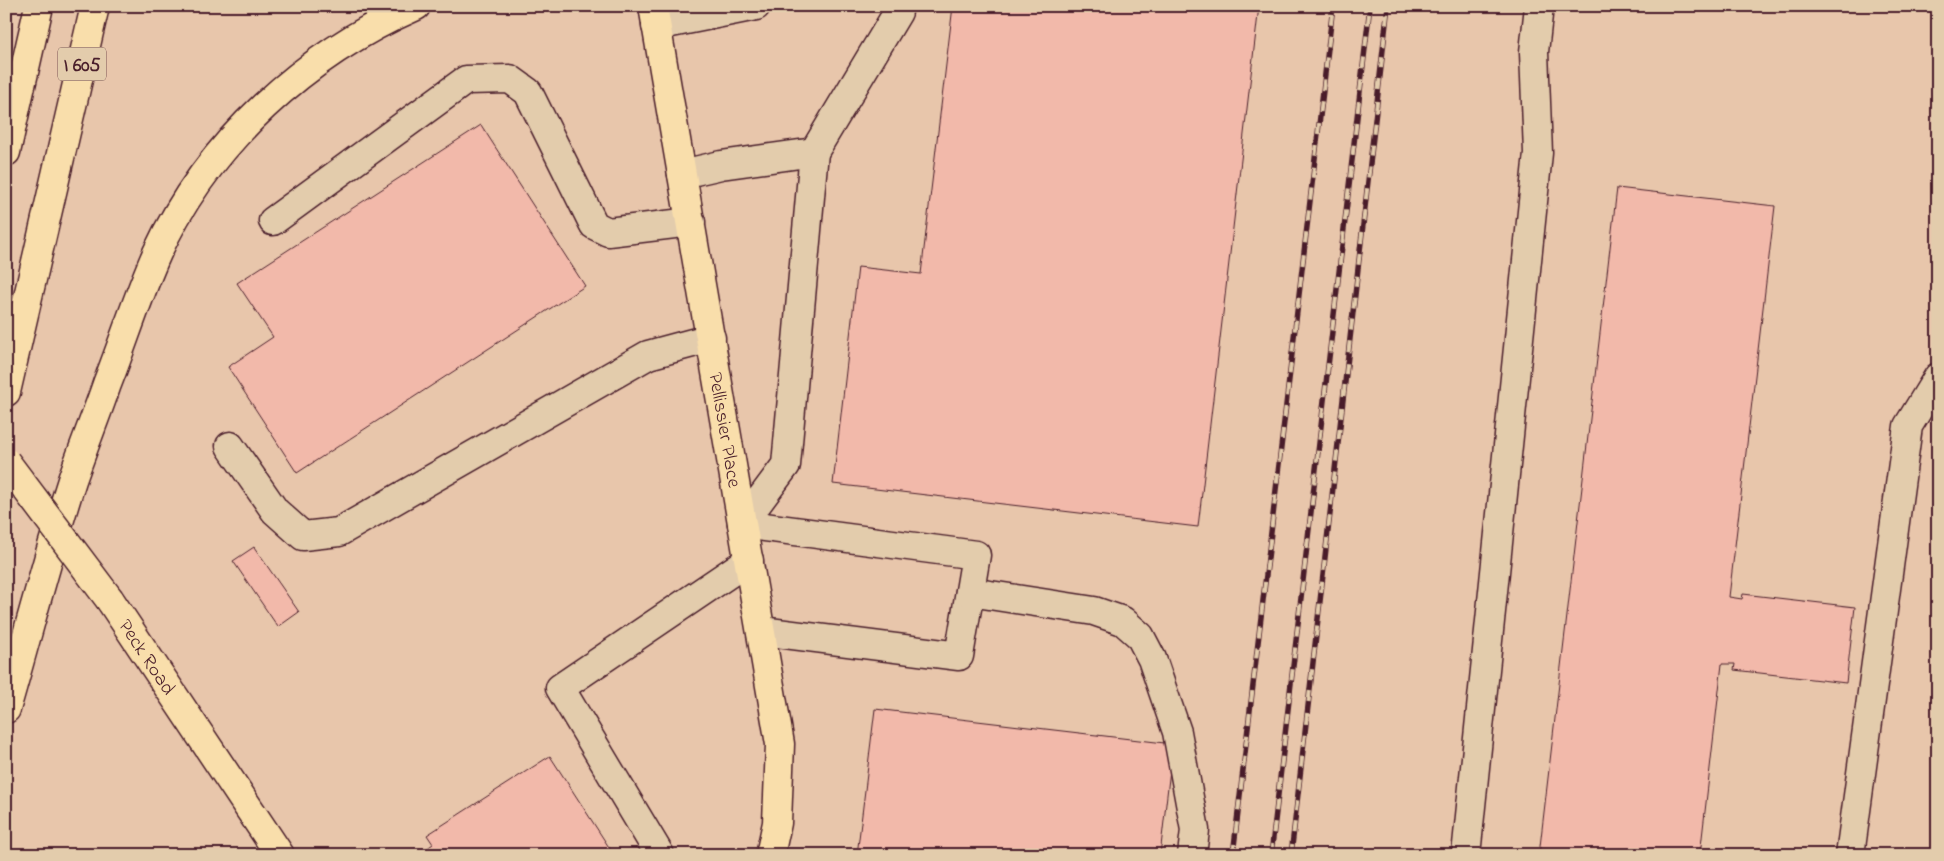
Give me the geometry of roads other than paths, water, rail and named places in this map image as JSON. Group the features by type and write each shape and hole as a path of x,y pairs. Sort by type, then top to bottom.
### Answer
{"main road":[{"path":"6,152 39,6"},
{"name":"I 605","path":"6,392 95,6"},
{"path":"6,709 72,480 158,252 188,198 230,142 285,86 341,45 389,18 416,6"},
{"name":"Pellissier Place","path":"654,16 780,744 777,823 770,855"},
{"name":"Peck Road","path":"6,462 110,600 280,855"}],"lane":[{"path":"654,16 756,6"},
{"path":"761,631 959,656 970,592 974,554 742,524 786,465 814,152 898,12 898,6"},
{"path":"1466,855 1538,154 1534,52 1540,6"},
{"path":"273,221 466,80 510,79 528,92 594,225 608,232 691,222"},
{"path":"682,174 721,165 814,152"},
{"path":"230,446 275,512 303,536 339,532 648,356 710,338"},
{"path":"1850,855 1908,426 1938,377"},
{"path":"660,855 560,688 748,560"},
{"path":"970,592 1094,611 1123,621 1140,636 1152,659 1177,732 1195,830 1192,855"}],"railway":[{"path":"1233,855 1333,6"},
{"path":"1271,855 1370,6"},
{"path":"1291,855 1388,6"}]}
